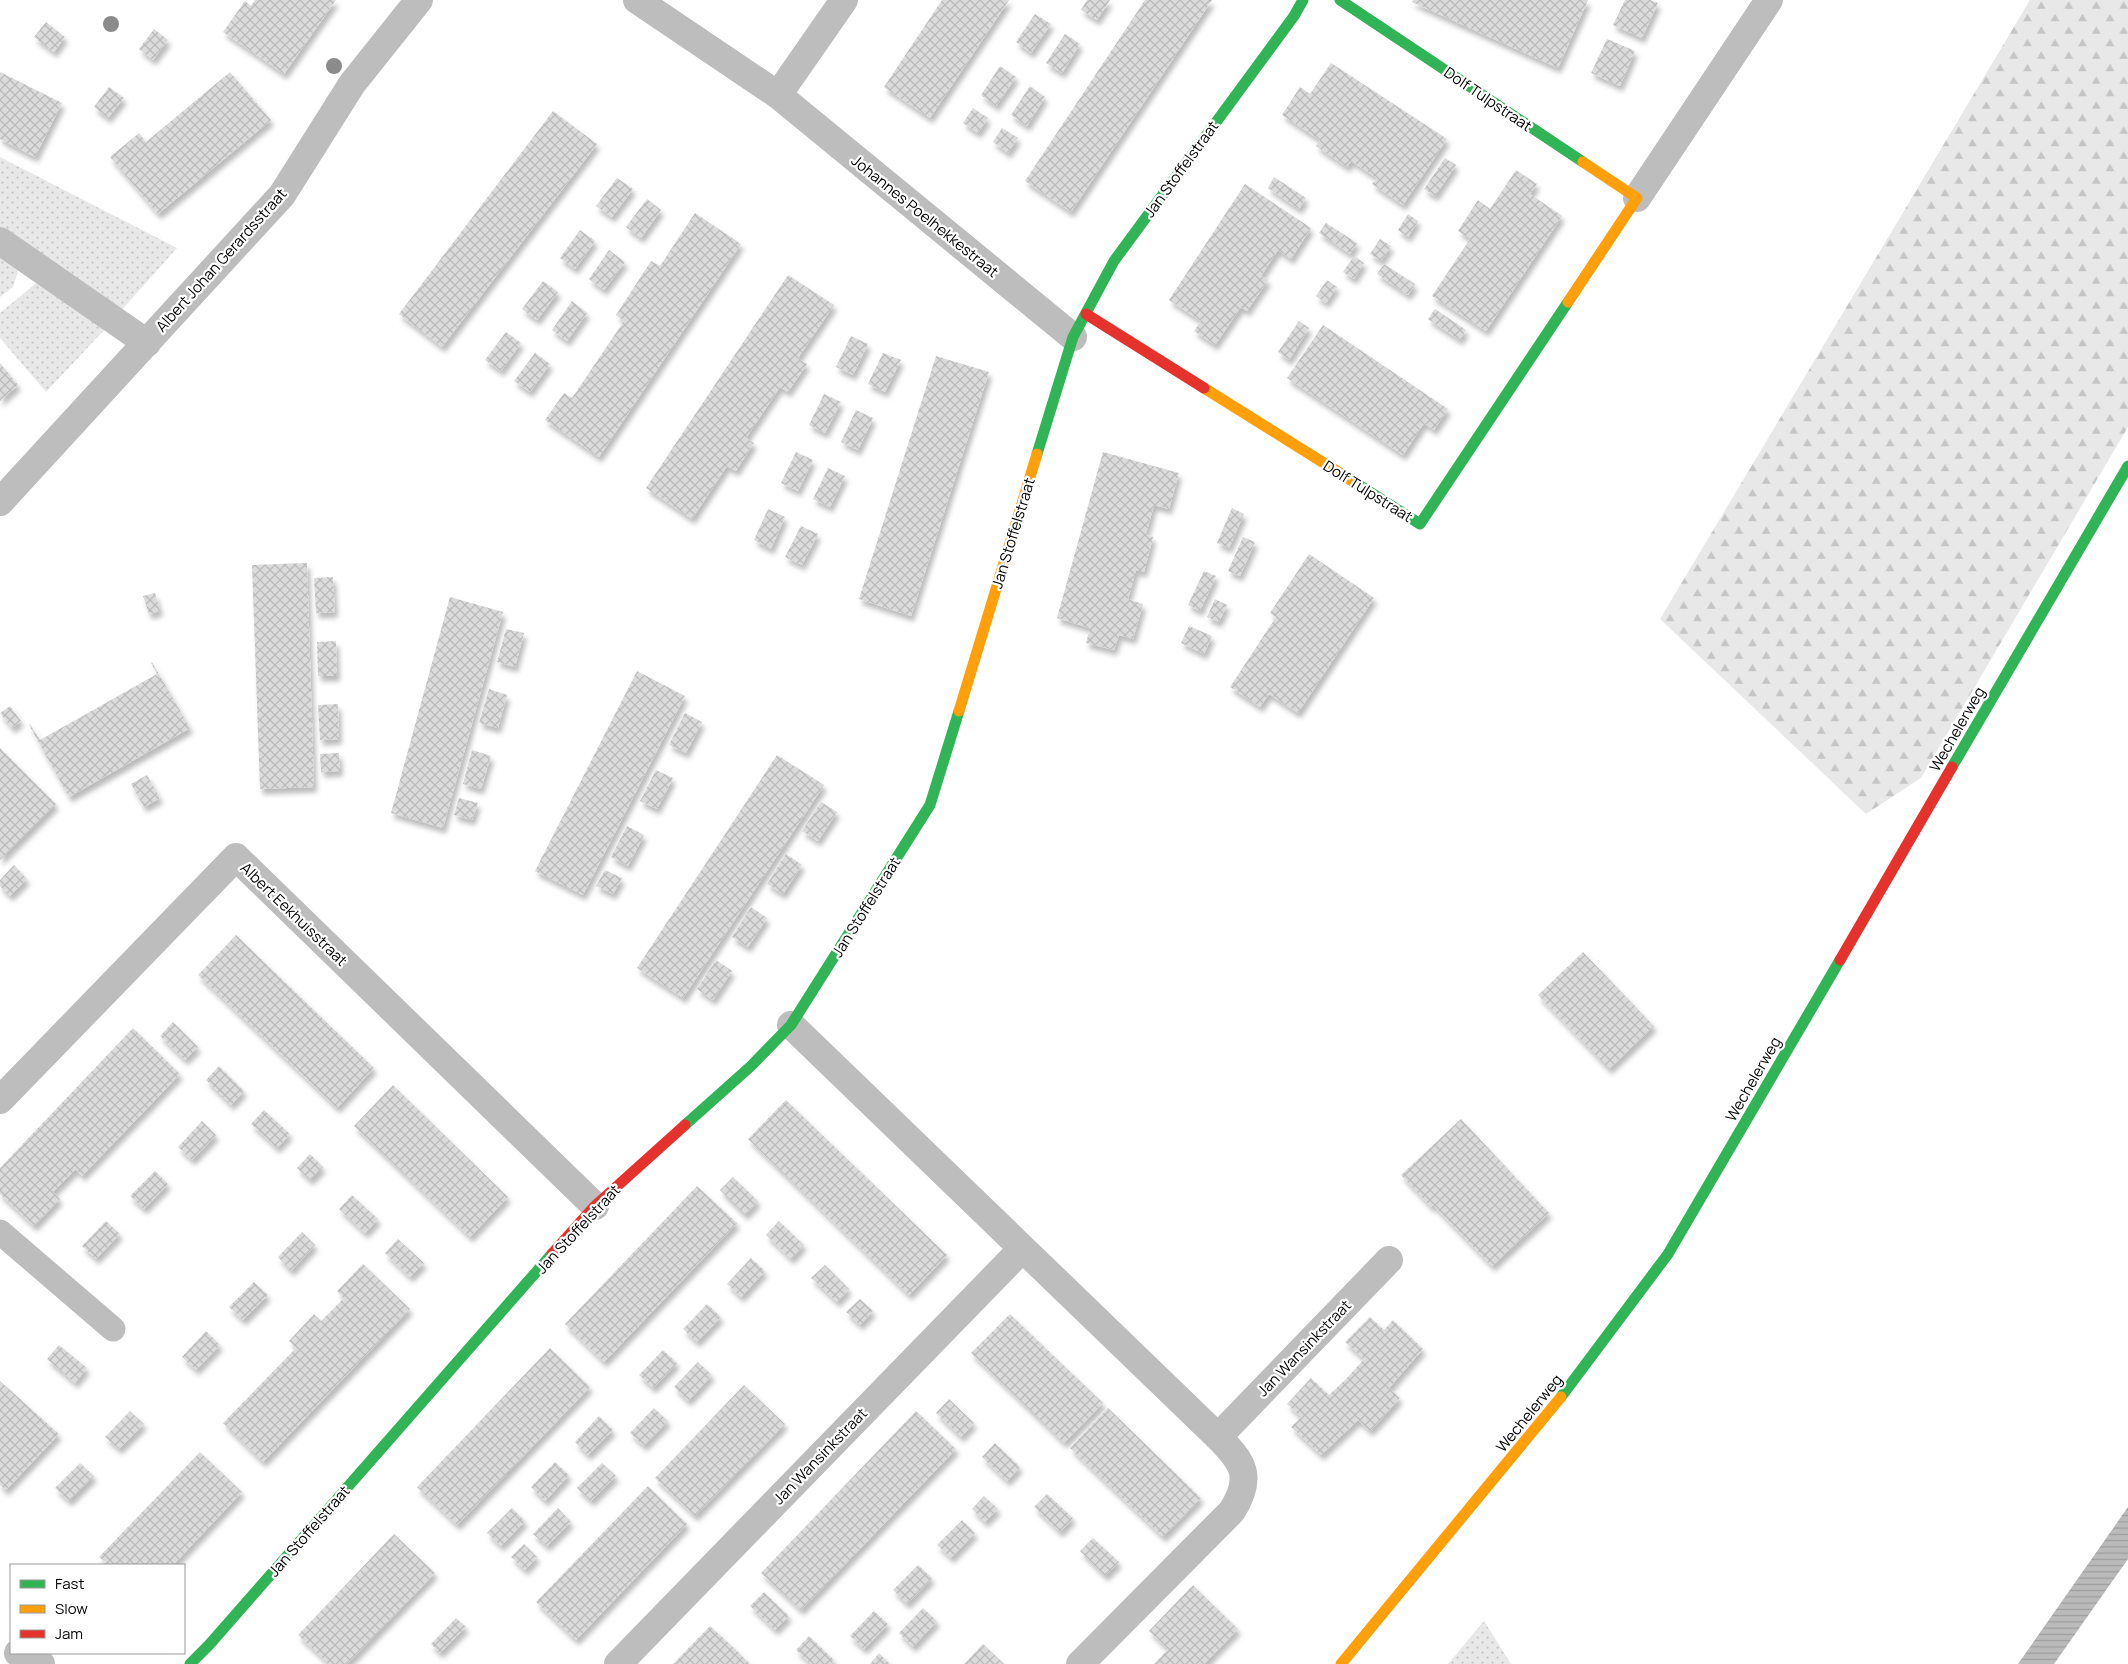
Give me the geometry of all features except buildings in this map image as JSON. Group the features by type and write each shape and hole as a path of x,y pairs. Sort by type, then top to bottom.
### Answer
{"street":[{"name":"Albert Johan Gerardsstraat","path":"0,502 282,195 352,84 419,0"},
{"name":"Johannes Poelhekkestraat","path":"637,0 778,95 1079,325"},
{"path":"778,95 844,0"},
{"name":"Jan Stoffelstraat","path":"190,1664 215,1638 595,1206 751,1066 791,1025 930,805 1079,325 1114,261 1294,16 1303,0"},
{"name":"Dolf Tulpstraat","path":"1340,0 1636,198"},
{"name":"Dolf Tulpstraat","path":"1079,325 1420,524 1769,0"},
{"path":"0,241 147,342"},
{"name":"Wechelerweg","path":"1341,1664 1563,1394 1614,1330 1668,1254 2128,466"},
{"name":"Albert Eekhuisstraat","path":"0,1100 236,857 595,1206"},
{"path":"791,1025 1218,1437 1234,1453 1243,1468 1243,1486 1232,1511 1080,1664"},
{"name":"Jan Wansinkstraat","path":"618,1664 1022,1249"},
{"name":"Jan Wansinkstraat","path":"1218,1437 1389,1260"},
{"path":"20,1654 41,1664"}],"lane":[{"path":"0,1232 113,1329"}],"green space":[{"path":"2030,0 2128,0 2128,427 1921,778 1866,814 1660,619"},
{"path":"0,157 177,248 119,313 7,236 0,227"},
{"path":"0,252 20,265 13,287 0,297"},
{"path":"41,279 108,326 46,392 0,338 0,313"},
{"path":"1484,1621 1511,1664 1448,1664"}],"shaded area":[{"path":"2128,1507 2128,1559 2054,1664 2018,1664"}],"traffic: fast":[{"path":"1037,454 1073,337 1114,261 1294,16 1303,0"},
{"path":"1340,0 1583,162"},
{"path":"1351,480 1420,524 1568,302"},
{"path":"1952,767 2128,466"},
{"path":"685,1125 751,1066 791,1025 930,805 959,711"},
{"path":"1561,1397 1668,1254 1840,960"},
{"path":"190,1664 209,1645 552,1254"}],"traffic: slow":[{"path":"1568,302 1637,198 1583,162"},
{"path":"1204,388 1351,480"},
{"path":"959,711 1037,454"},
{"path":"1341,1664 1561,1397"}],"traffic: jam":[{"path":"1086,314 1204,388"},
{"path":"1840,960 1952,767"},
{"path":"552,1254 595,1206 685,1125"}]}
